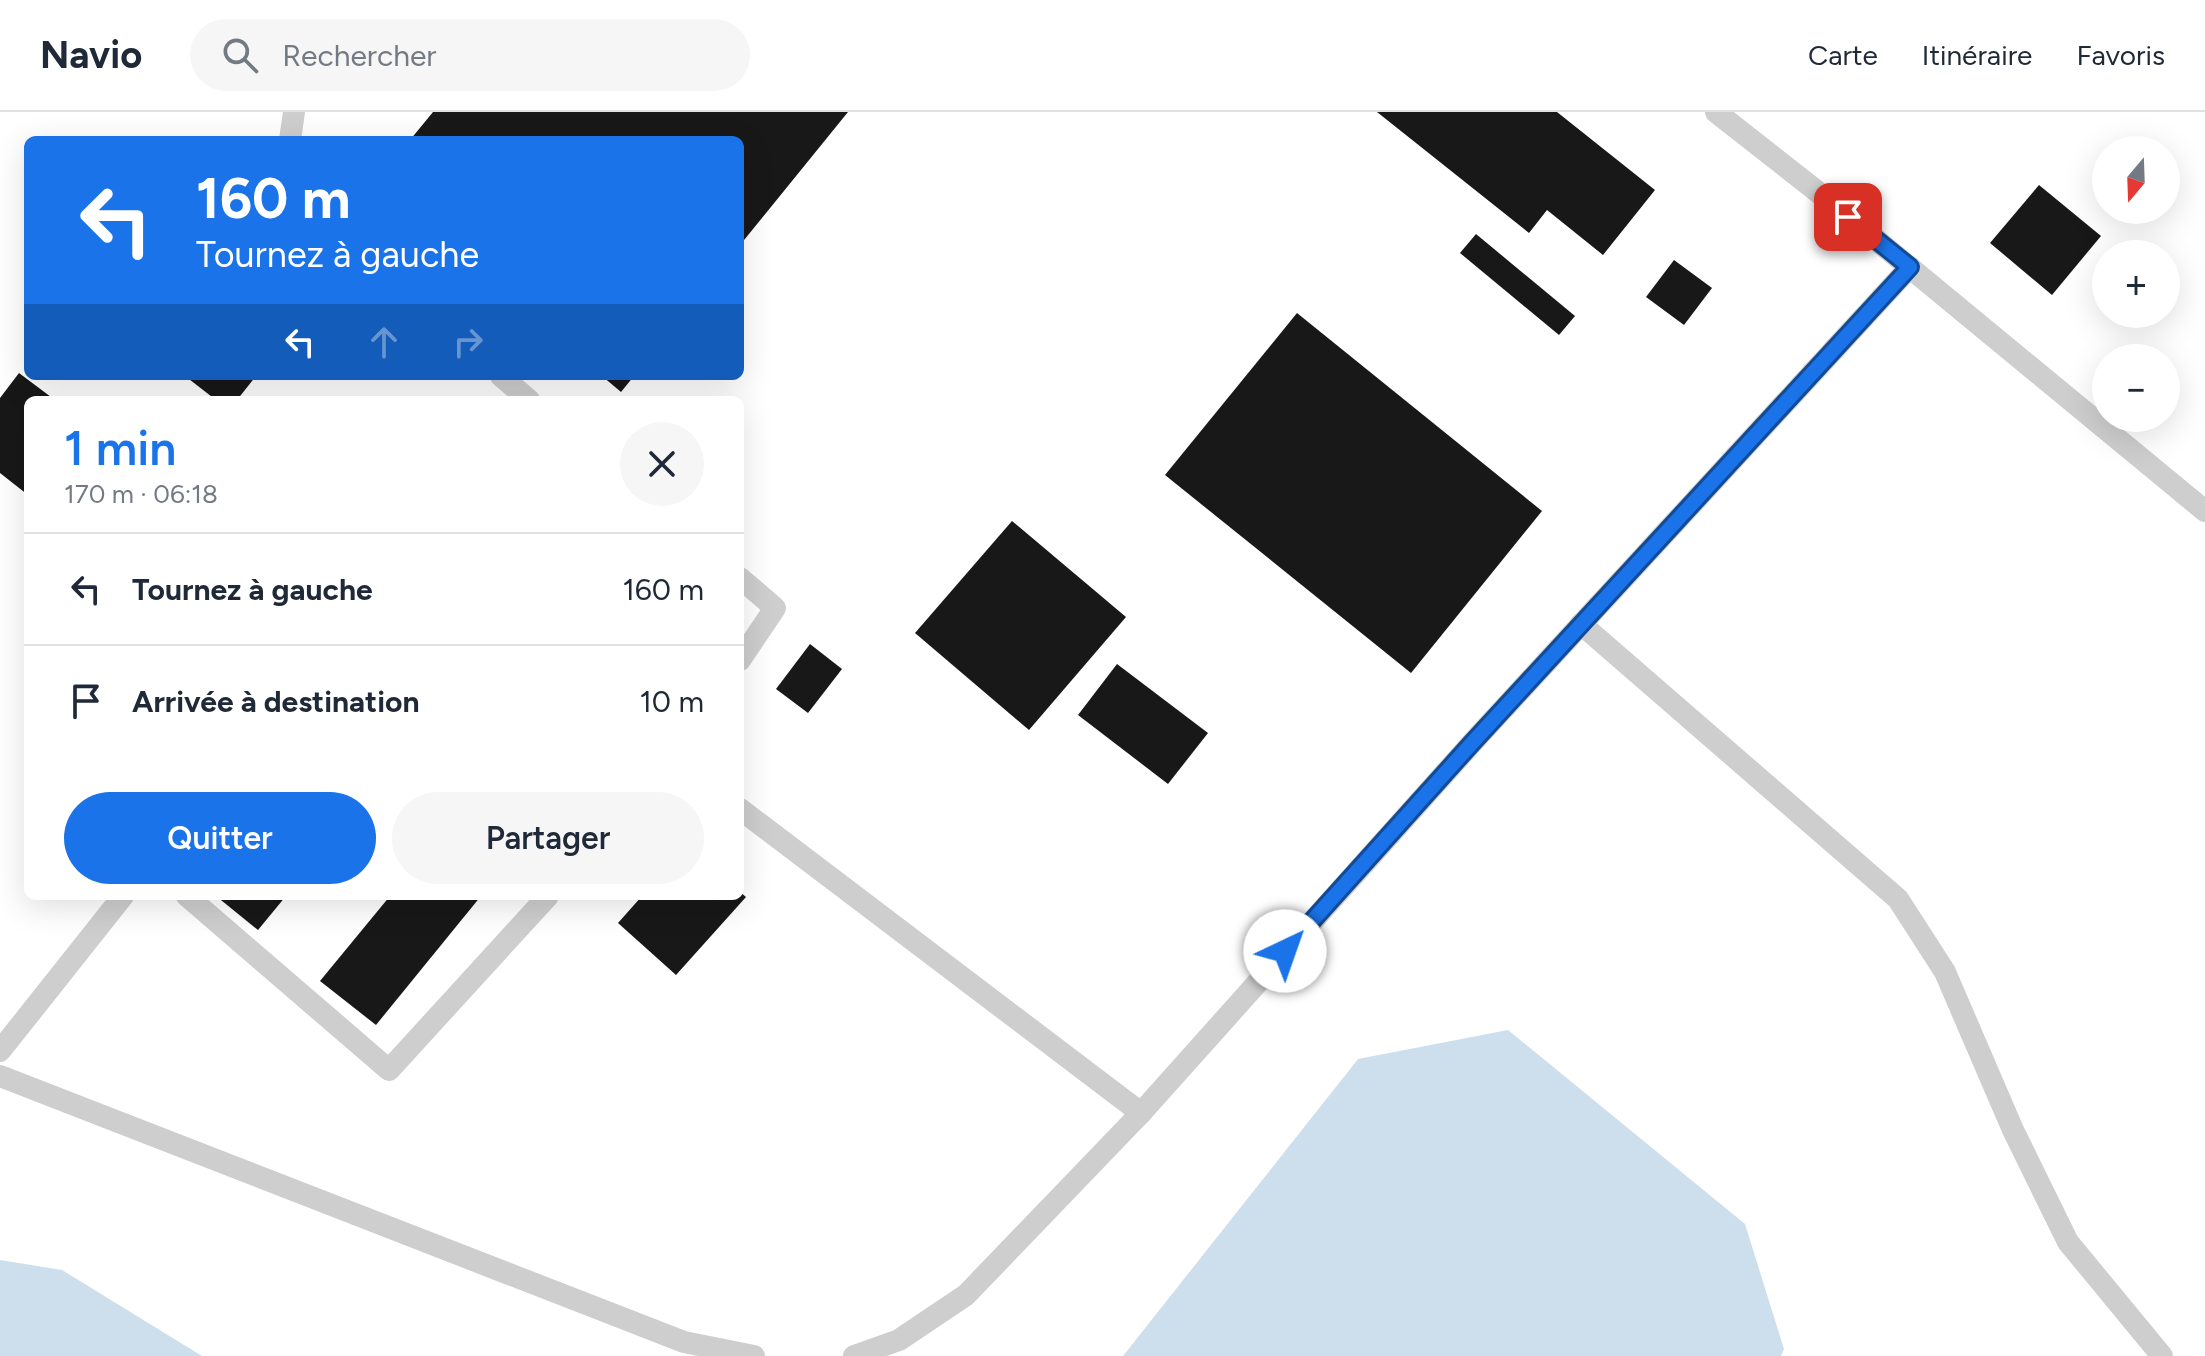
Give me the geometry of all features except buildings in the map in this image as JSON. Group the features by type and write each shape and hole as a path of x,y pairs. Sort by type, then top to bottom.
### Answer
{"lane":[{"path":"291,136 294,112"},
{"path":"1716,112 1910,267 2205,511"},
{"path":"854,1356 899,1340 966,1295 1141,1113 1472,743 1910,267"},
{"path":"744,581 775,608 744,654"},
{"path":"1581,624 1898,899 1945,972 2013,1130 2068,1242 2162,1356"},
{"path":"744,812 1141,1113"},
{"path":"0,1051 120,900"},
{"path":"192,900 389,1070 544,900"},
{"path":"0,1076 684,1342 754,1356"}],"water":[{"path":"1508,1030 1745,1224 1784,1349 1781,1356 1123,1356 1358,1059"},
{"path":"0,1260 62,1270 202,1356 0,1356"}],"route":[{"path":"1285,951 1910,267 1848,217"}]}
